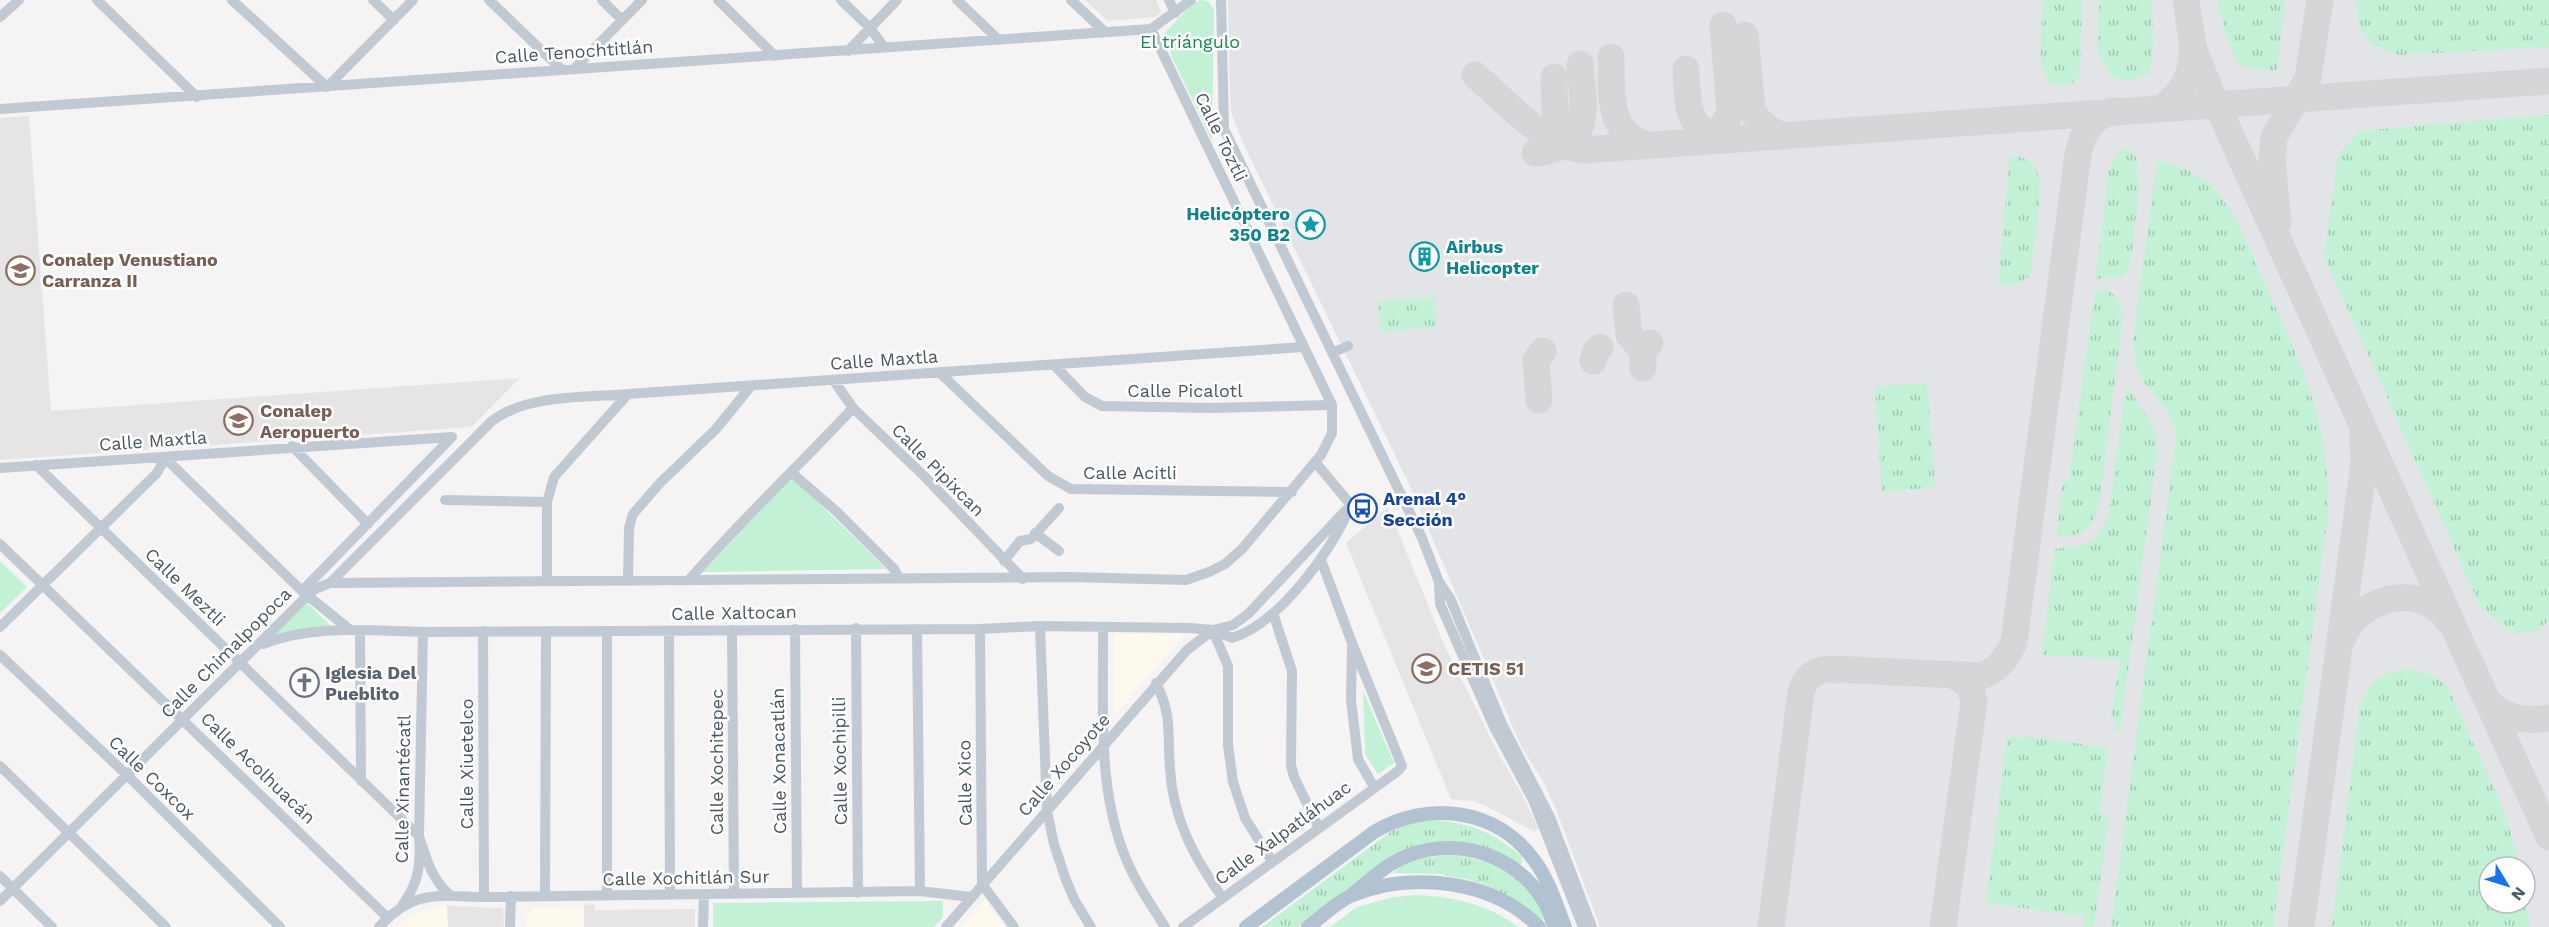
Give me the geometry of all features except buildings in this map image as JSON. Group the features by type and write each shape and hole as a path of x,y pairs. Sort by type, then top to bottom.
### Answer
{"main road":[{"path":"1246,927 1374,832 1398,820 1417,815 1446,812 1480,820 1510,835 1534,860 1546,879 1565,927"},
{"path":"1308,927 1401,859 1428,850 1454,848 1493,857 1520,872 1544,899 1554,927"},
{"path":"1520,872 1534,860"},
{"path":"1350,896 1398,884 1426,882 1453,886 1489,895 1506,903 1539,927"}],"street":[{"path":"0,17 20,0"},
{"path":"97,0 197,97"},
{"path":"232,0 327,87 413,0"},
{"path":"373,0 394,20"},
{"path":"489,0 561,69"},
{"path":"602,0 622,20"},
{"path":"574,69 642,0"},
{"path":"718,0 775,56"},
{"path":"841,0 870,28 884,47"},
{"path":"848,51 897,0"},
{"path":"957,0 999,40"},
{"path":"1071,0 1105,32"},
{"path":"1169,0 1175,13"},
{"path":"1151,29 1191,0"},
{"path":"1221,0 1224,129 1422,538 1439,582 1450,598 1502,724 1550,817 1592,927"},
{"name":"Calle Tenochtitlán","path":"0,109 1151,29"},
{"name":"Calle Toztli","path":"1151,29 1332,405 1333,422 1329,443 1316,463"},
{"path":"1332,352 1348,346"},
{"name":"Calle Maxtla","path":"479,436 503,412 521,405 628,394 1303,347"},
{"name":"Calle Picalotl","path":"1054,365 1085,397 1102,406 1224,408 1332,405"},
{"name":"Calle Acitli","path":"940,373 1048,476 1063,487 1071,489 1292,492"},
{"name":"Calle Pipixcan","path":"834,381 853,408 924,476 1023,579"},
{"path":"628,581 629,528 633,514 665,478 716,429 751,386"},
{"path":"547,580 547,502 550,485 559,470 628,394"},
{"path":"689,579 853,408"},
{"name":"Calle Chimalpopoca","path":"0,901 257,646 304,593 330,583 479,436"},
{"name":"Calle Maxtla","path":"0,468 165,458 292,446 452,437 368,524"},
{"path":"292,446 368,524 304,593"},
{"path":"0,627 157,473 165,458 304,593 354,630 361,781"},
{"path":"1213,630 1232,638 1256,628 1273,613 1321,560 1339,533 1351,505 1316,463 1292,492"},
{"name":"Calle Meztli","path":"36,465 419,836 430,870 439,885 449,894"},
{"path":"792,473 836,511 894,569 899,578"},
{"name":"Calle Xaltocan","path":"330,583 1082,577 1186,580 1219,567 1242,549 1292,492"},
{"path":"445,500 547,502"},
{"name":"Calle Xocoyote","path":"946,927 1187,650 1213,630 1233,625 1248,614 1351,505"},
{"path":"1004,561 1019,542 1029,540 1059,508"},
{"path":"1035,533 1059,551"},
{"name":"Calle Acolhuacán","path":"0,544 388,918"},
{"path":"1321,560 1352,643 1351,700 1358,759 1374,787"},
{"path":"1439,582 1440,604 1494,727 1533,800 1583,927"},
{"path":"1273,613 1292,671 1294,777 1319,828"},
{"path":"1040,626 1047,811 1054,844 1066,880 1075,901 1091,927"},
{"name":"Calle Xaltocan","path":"257,646 304,633 354,630 546,632 856,628 980,629 1040,626 1213,630"},
{"path":"1103,627 1104,744 1109,798 1132,873 1165,927"},
{"name":"Calle Xochipilli","path":"856,628 858,893"},
{"name":"Calle Xonacatlán","path":"795,629 797,893"},
{"path":"917,629 920,891"},
{"name":"Calle Xico","path":"980,629 982,884"},
{"name":"Calle Xochitepec","path":"732,630 734,894"},
{"path":"1213,630 1228,666 1228,745 1233,782 1245,818 1272,861"},
{"name":"Calle Xiuetelco","path":"483,631 484,897"},
{"path":"606,631 607,895"},
{"path":"669,631 670,895"},
{"name":"Calle Xinantécatl","path":"402,906 417,879 421,861 419,836 423,632"},
{"path":"544,895 546,632"},
{"name":"Calle Xalpatláhuac","path":"1183,927 1402,766 1402,760 1352,643"},
{"name":"Calle Coxcox","path":"0,655 280,927"},
{"path":"1156,683 1166,703 1168,716 1174,805 1186,840 1222,897"},
{"path":"0,766 166,927"},
{"path":"0,876 52,927"},
{"path":"982,884 1014,927"},
{"name":"Calle Xochitlán Sur","path":"402,906 430,896 449,894 484,897 920,891 971,897"},
{"path":"703,927 704,895"},
{"path":"510,927 511,896"},
{"path":"379,927 402,906"}],"shaded area":[{"path":"1085,0 1156,0 1161,12 1156,17 1108,21"},
{"path":"1228,0 2549,0 2549,927 1600,927 1557,812 1543,781 1521,746 1409,484 1242,141 1232,115"},
{"name":"Conalep Aeropuerto","path":"29,116 51,411 520,378 471,427 0,460 0,118"},
{"name":"CETIS 51","path":"1388,507 1443,642 1498,753 1523,796 1538,828 1535,832 1486,806 1473,801 1451,799 1346,543"},
{"path":"1114,634 1184,634 1115,715"},
{"path":"984,900 1004,927 960,927"},
{"path":"595,904 595,910 695,909 695,927 584,927 584,905"},
{"path":"438,906 447,906 448,927 396,927 410,916"},
{"path":"447,906 503,908 504,927 448,927"},
{"path":"584,907 584,927 527,927 527,915 534,908"}],"green space":[{"name":"El triángulo","path":"1200,0 1208,1 1214,10 1212,141 1162,36 1190,6"},
{"path":"2044,0 2082,0 2080,73 2072,84 2059,86 2050,84 2042,68"},
{"path":"2099,0 2152,0 2153,40 2150,74 2133,80 2116,79 2110,74 2098,54"},
{"path":"2218,0 2285,0 2277,70 2247,68 2236,61 2229,45"},
{"path":"2357,0 2549,0 2549,47 2399,55 2373,46 2359,27"},
{"path":"2549,115 2549,620 2539,630 2513,634 2480,606 2324,256 2338,156 2359,131"},
{"path":"2125,148 2136,157 2139,191 2130,265 2122,278 2096,279 2109,167 2118,153"},
{"path":"2010,156 2026,159 2035,167 2039,180 2039,207 2030,276 2015,285 1998,286"},
{"path":"2157,161 2172,164 2201,178 2213,188 2230,210 2249,246 2301,368 2319,424 2325,453 2328,514 2273,927 2111,927 2176,437 2169,414 2143,380 2136,360 2133,338"},
{"path":"2095,290 2107,291 2115,295 2123,315 2100,499 2095,516 2086,528 2074,535 2056,536 2063,482 2069,480"},
{"path":"1434,297 1436,327 1381,332 1378,301"},
{"path":"1927,383 1935,487 1882,492 1875,387"},
{"path":"2126,386 2152,423 2158,444 2120,732 2115,731 2115,720 2111,718 2120,659 2042,655 2055,549 2085,545 2094,540 2108,520"},
{"path":"791,476 886,569 703,572"},
{"path":"0,561 27,587 0,613"},
{"path":"307,603 330,625 269,639"},
{"path":"2411,669 2430,674 2447,686 2501,803 2517,855 2477,855 2477,915 2528,915 2530,927 2332,927 2360,705 2364,696 2379,678 2393,672"},
{"path":"1363,691 1394,763 1378,774 1365,754"},
{"path":"2032,737 2108,748 2100,813 2109,816 2094,927 2083,927 2084,916 1986,903 2007,738"},
{"path":"1426,820 1453,822 1489,834 1522,857 1522,863 1519,865 1491,851 1466,843 1443,842 1421,846 1380,866 1302,925 1262,927 1393,830 1409,823"},
{"path":"1455,855 1489,863 1522,880 1537,898 1545,921 1492,888 1470,880 1440,874 1394,873 1399,867 1413,860"},
{"path":"1417,895 1457,900 1483,907 1518,927 1330,927 1357,907 1394,897"},
{"path":"943,901 943,917 934,927 713,927 713,903"}],"taxiway":[{"path":"2186,0 2193,47 2208,85 2549,837"},
{"path":"2278,222 2272,160 2274,137 2308,78 2320,0"},
{"path":"1701,141 1719,129 1726,121 1730,111 1723,25"},
{"path":"1745,35 1752,109 1764,126 1783,136"},
{"path":"2161,109 2181,90 2191,67 2193,47"},
{"path":"1611,57 1612,98 1618,122 1635,140 1649,145"},
{"path":"1535,153 1555,149 1568,143 1577,134 1582,124 1583,111 1580,64"},
{"path":"1686,69 1688,102 1694,120 1699,127 1719,140"},
{"path":"1475,75 1541,132 1570,147 1584,150 2549,81"},
{"path":"1554,77 1556,116 1563,132 1578,146"},
{"path":"1771,927 1801,692 1808,678 1819,671 1830,669 1981,676 1992,671 2001,663 2014,642 2078,154 2085,132 2094,121 2114,111"},
{"path":"1626,305 1629,335 1637,344"},
{"path":"1643,368 1643,349 1650,343"},
{"path":"1593,361 1600,347"},
{"path":"1539,400 1536,360 1543,351"},
{"path":"2301,927 2364,464 2363,437"},
{"path":"2342,640 2350,625 2361,613 2376,604 2392,599 2408,598 2424,601 2438,610 2450,623"},
{"path":"1943,927 1974,701 1969,685 1953,675"},
{"path":"2487,700 2507,715 2523,719 2549,718"}],"place":[{"name":"Helicóptero 350 B2","path":"1311,224"},
{"name":"Airbus Helicopter","path":"1425,257"},
{"name":"Conalep Venustiano Carranza II","path":"21,270"},
{"name":"Conalep Aeropuerto","path":"239,421"},
{"name":"Arenal 4° Sección","path":"1362,509"},
{"name":"CETIS 51","path":"1427,669"},
{"name":"Iglesia Del Pueblito","path":"304,683"}]}
